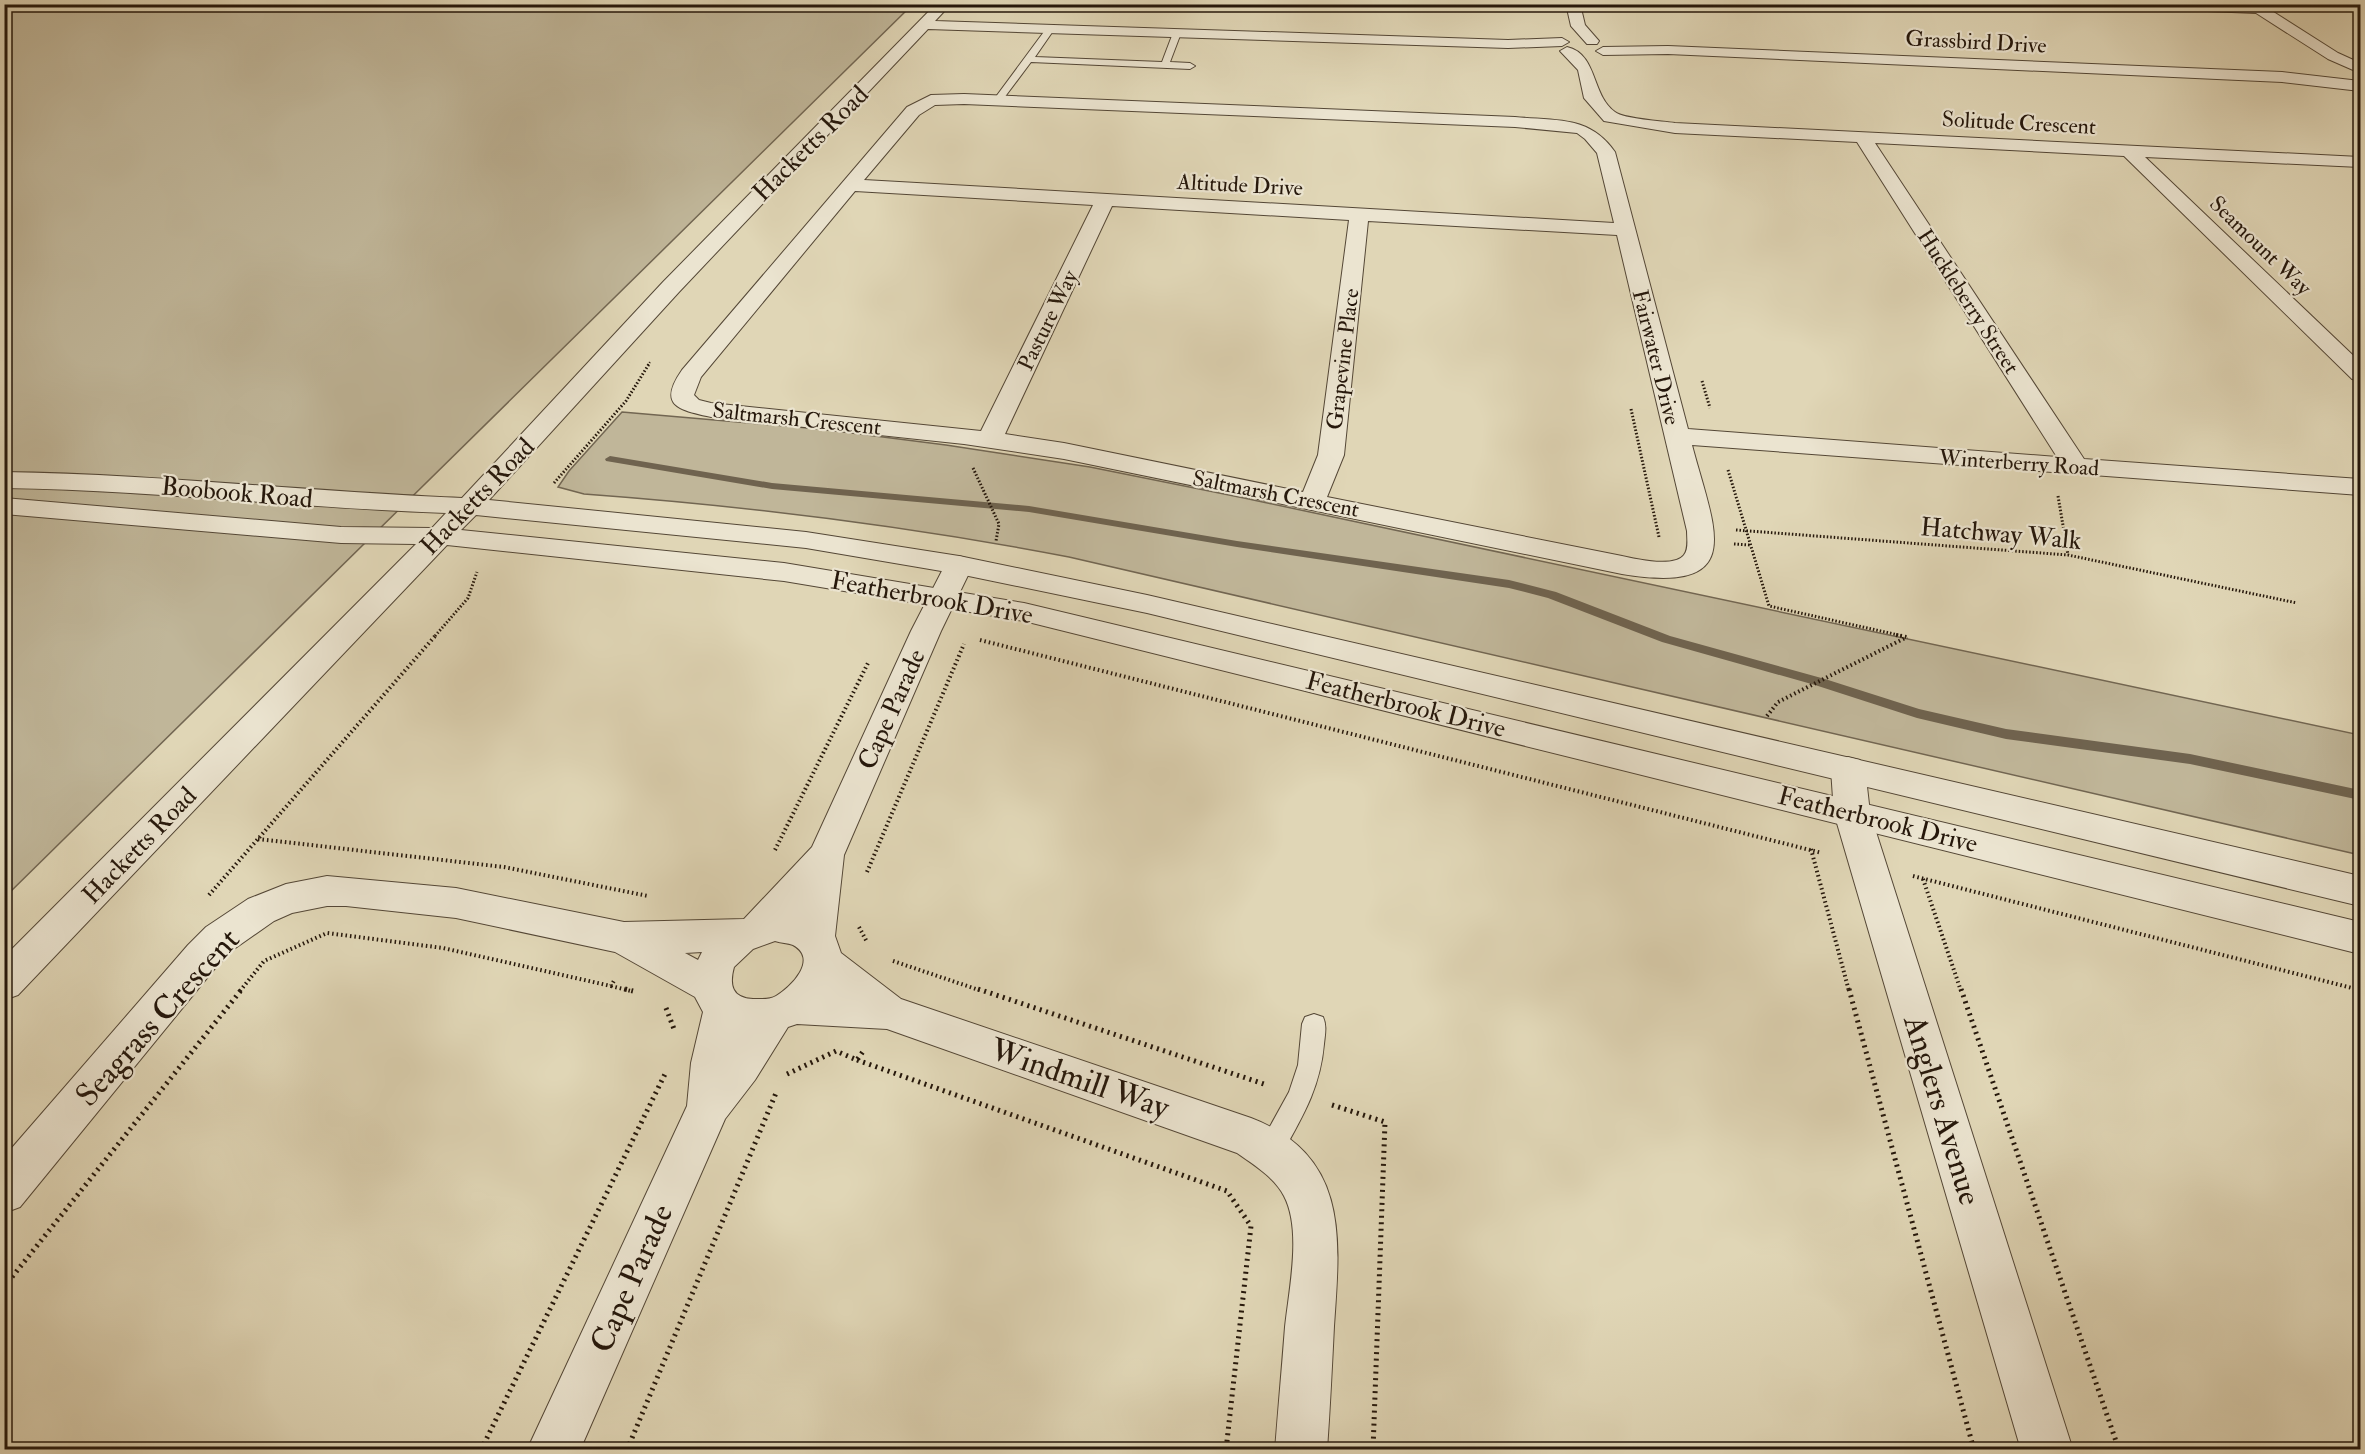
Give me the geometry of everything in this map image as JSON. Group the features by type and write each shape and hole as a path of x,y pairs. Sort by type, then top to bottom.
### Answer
{"street":[{"path":"1572,4 1578,26 1598,47 1585,69"},
{"path":"2134,4 2255,7 2333,56 2361,70"},
{"path":"933,16 1049,31 1198,33"},
{"path":"933,16 1198,33 1564,46 1585,69 1592,98 1617,124 1606,152 1580,123 1592,98"},
{"name":"Hacketts Road","path":"4,983 470,506 671,286 933,16"},
{"path":"1564,46 1578,26"},
{"name":"Grassbird Drive","path":"1564,46 2282,77 2361,86"},
{"path":"2333,56 2344,81 2361,86"},
{"name":"Grassbird Drive","path":"2282,77 2341,74 2361,70"},
{"name":"Saltmarsh Crescent","path":"1580,123 949,98 921,104 690,375 681,391 684,401 699,408 990,439 1064,451 1622,565 1670,570 1686,567 1695,561"},
{"name":"Solitude Crescent","path":"1580,123 1606,133 1617,124 2361,162"},
{"name":"Huckleberry Street","path":"1862,137 2076,466"},
{"name":"Seamount Way","path":"2128,150 2361,374"},
{"name":"Fairwater Drive","path":"1606,152 1699,527 1702,551 1695,561"},
{"name":"Altitude Drive","path":"850,185 1626,230"},
{"name":"Pasture Way","path":"990,439 1105,201"},
{"name":"Grapevine Place","path":"1312,500 1326,474 1331,455 1359,215"},
{"name":"Winterberry Road","path":"1677,436 2361,487"},
{"name":"Boobook Road","path":"4,480 82,481 355,502 470,506"},
{"name":"Boobook Road","path":"4,506 341,535 439,536"},
{"name":"Featherbrook Drive","path":"470,506 806,540 959,565 1147,604 2361,891"},
{"name":"Featherbrook Drive","path":"439,536 710,563 942,597 1097,628 2361,938"},
{"name":"Cape Parade","path":"820,950 826,855 926,630 959,565"},
{"name":"Anglers Avenue","path":"1848,770 1852,813 2047,1449"},
{"name":"Cape Parade","path":"750,932 826,855"},
{"name":"Seagrass Crescent","path":"4,1192 208,950 240,922 285,899 327,891 379,894 456,903 634,940 750,932"},
{"path":"775,926 790,926 804,931 820,950 822,975 815,987 783,1010 747,1017 718,997 712,972 718,959 728,946 750,932 775,926"},
{"name":"Seagrass Crescent","path":"634,940 718,997"},
{"name":"Windmill Way","path":"820,950 887,1012"},
{"name":"Cape Parade","path":"709,1106 718,997"},
{"name":"Cape Parade","path":"553,1449 709,1106 783,1010"},
{"name":"Windmill Way","path":"783,1010 887,1012 1251,1138 1270,1150 1288,1166 1303,1186 1315,1223 1316,1244 1301,1449"}],"lane":[{"path":"998,100 1049,31"},
{"path":"1165,65 1177,33"},
{"path":"1028,59 1190,66"},
{"path":"1270,1150 1301,1096 1310,1065 1314,1024"}],"path":[{"path":"550,488 626,401 638,381"},
{"path":"2040,463 2057,490 2068,555"},
{"path":"980,483 999,524 994,546"},
{"name":"Hatchway Walk","path":"1699,527 2068,555 2296,603"},
{"path":"4,1287 264,961 327,933 443,948 611,986 634,940 667,900 504,867 258,838 468,598 477,572 488,573"},
{"path":"1763,722 1778,702 1907,637 1769,606"},
{"path":"926,630 1002,644 2361,990"},
{"path":"773,854 872,654"},
{"path":"1811,849 1974,1449"},
{"path":"1923,879 2119,1449"},
{"path":"857,1059 1227,1191 1251,1226 1226,1449"},
{"path":"481,1449 668,1068"},
{"path":"627,1449 779,1086"}],"shaded area":[{"path":"5,5 912,5 5,897"},
{"path":"622,412 820,429 1090,467 2360,735 2360,855 1069,557 888,527 767,511 584,494 558,487 569,471"}],"waterway":[{"path":"610,459 772,486 1029,509 1237,544 1509,584 1552,595 1666,639 1820,682 1917,713 2006,734 2190,759 2360,795"}]}
